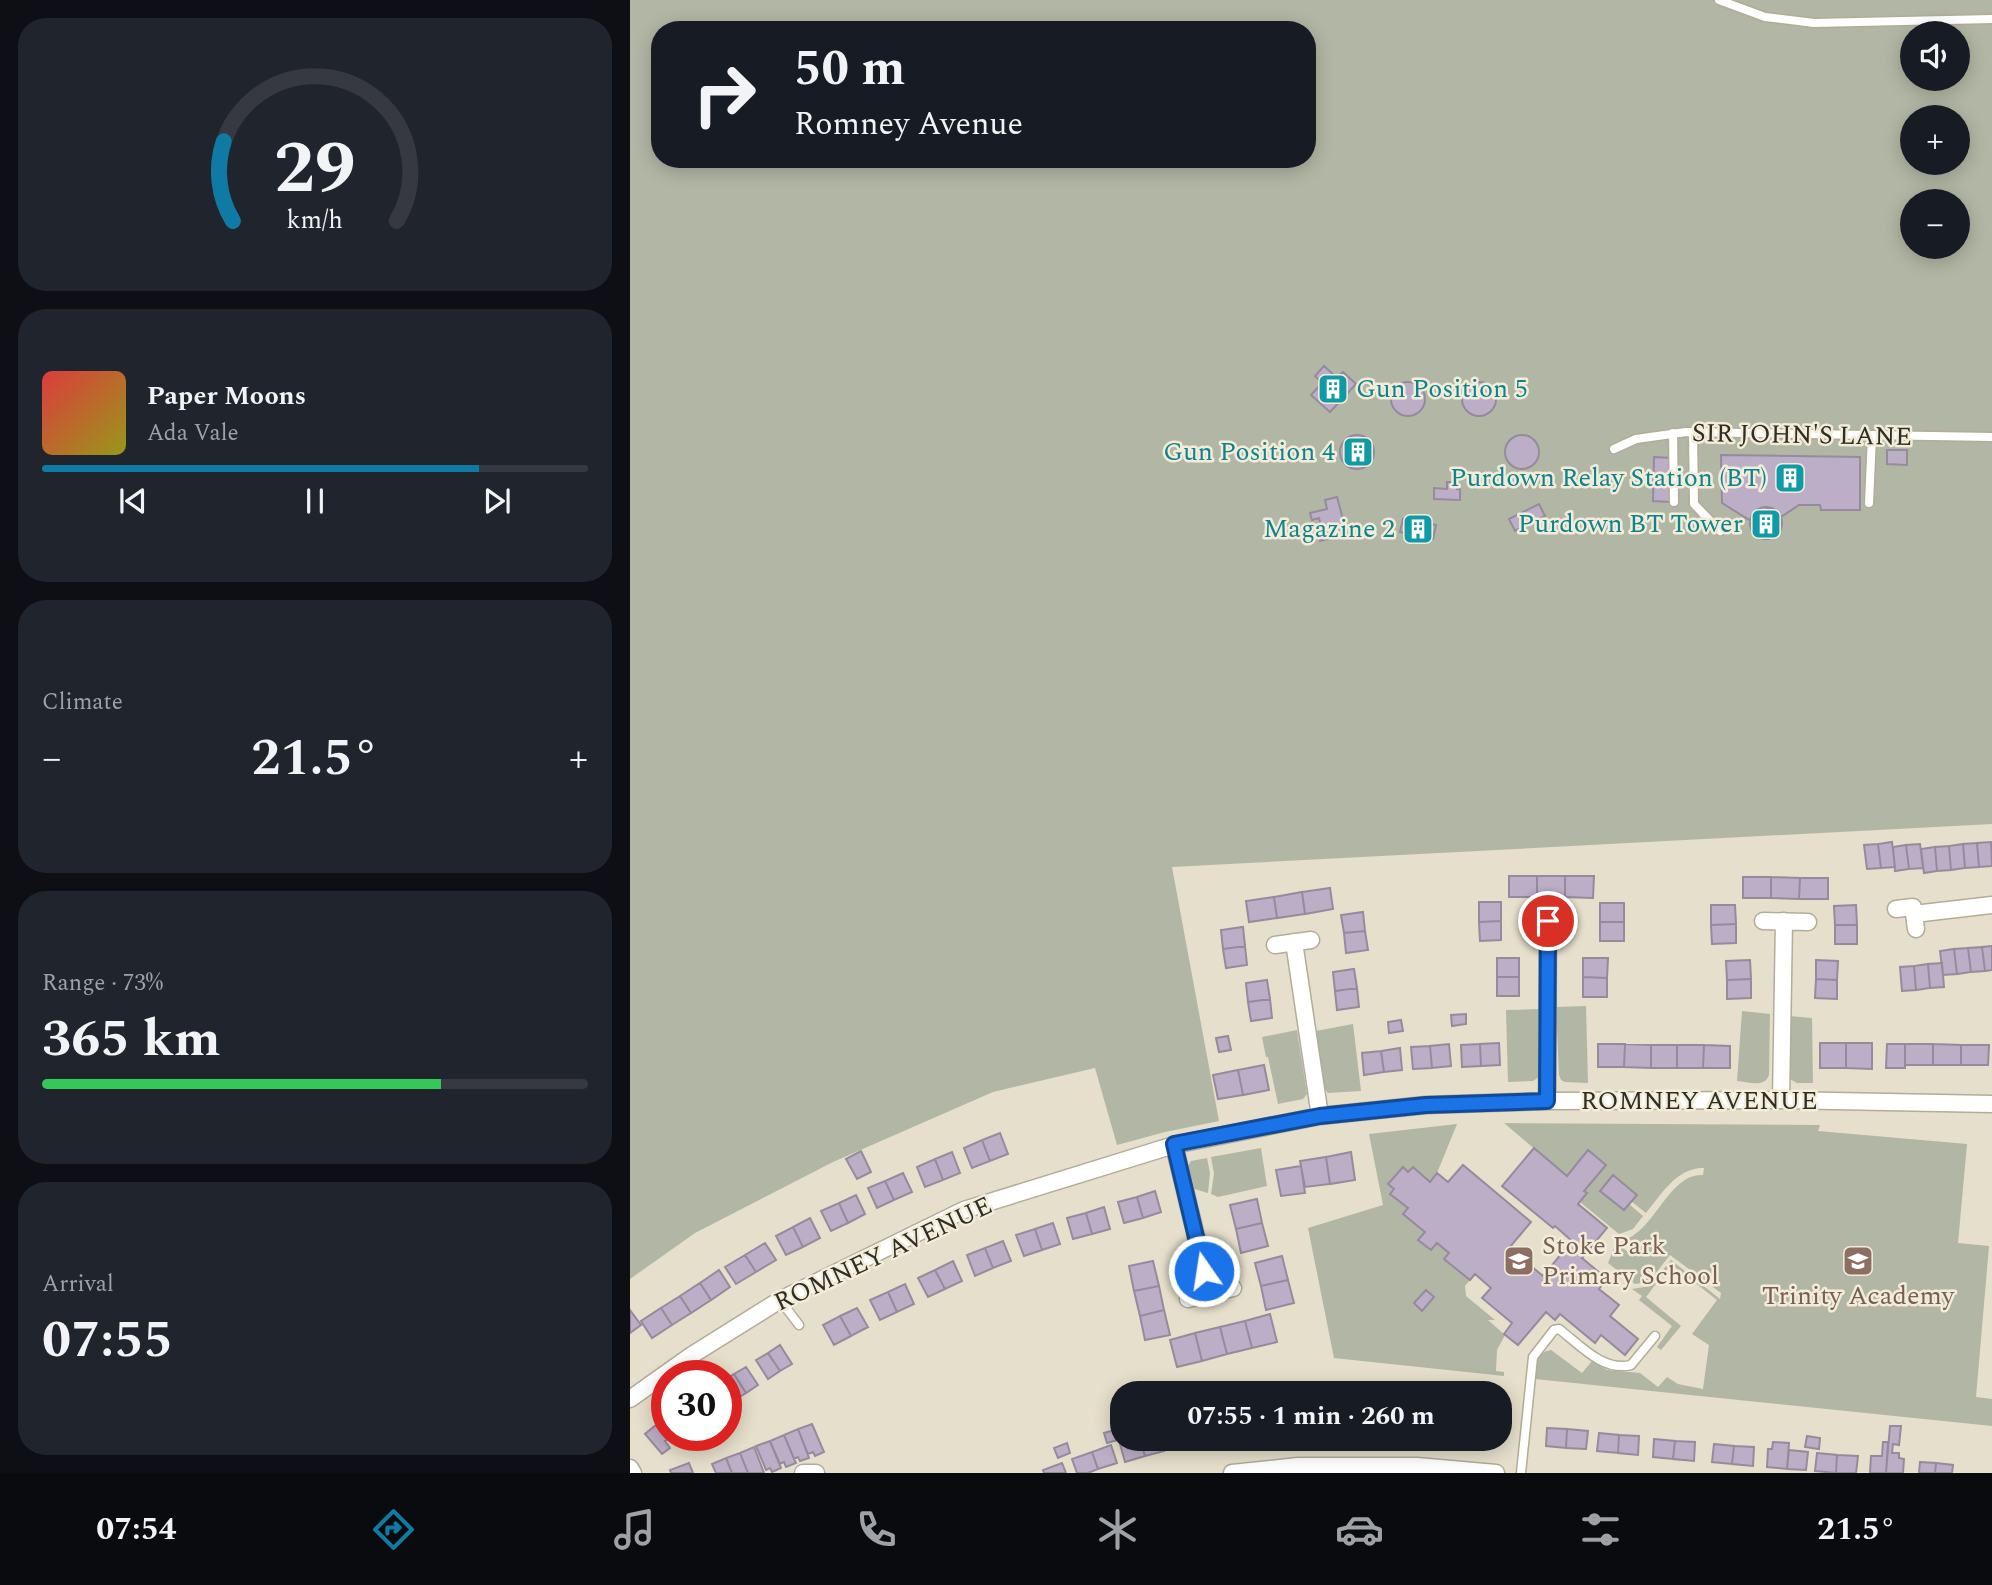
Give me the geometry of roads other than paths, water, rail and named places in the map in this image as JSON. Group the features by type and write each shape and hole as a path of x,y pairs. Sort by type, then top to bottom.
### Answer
{"street":[{"path":"1896,909 1913,907 1915,922 1992,905"},
{"path":"1530,921 1569,921"},
{"path":"1547,1101 1548,921"},
{"path":"1763,921 1808,922"},
{"path":"1781,1100 1784,922"},
{"path":"1275,945 1311,940"},
{"path":"1294,942 1320,1116"},
{"name":"ROMNEY AVENUE","path":"630,1399 692,1355 780,1300 964,1210 1174,1144 1320,1116 1426,1105 1547,1101 1781,1100 1992,1104"},
{"path":"1174,1144 1210,1294"},
{"path":"1188,1299 1233,1288"},
{"path":"1232,1473 1298,1465 1364,1465 1417,1466 1496,1473"},
{"path":"630,1468 633,1473"},
{"path":"803,1473 816,1473"}],"lane":[{"path":"1719,0 1765,17 1814,23 1992,19"},
{"path":"1693,432 1694,504 1720,531"},
{"name":"SIR JOHN'S LANE","path":"1614,449 1636,439 1693,432 1992,437"},
{"path":"1673,433 1674,502"},
{"path":"1870,503 1872,436"},
{"path":"780,1300 799,1325"},
{"path":"1521,1473 1533,1357 1554,1330 1559,1329 1605,1363 1615,1366 1631,1365 1656,1336"}],"place":[{"name":"Gun Position 5","path":"1333,389"},
{"name":"Gun Position 4","path":"1358,452"},
{"name":"Purdown Relay Station (BT)","path":"1790,478"},
{"name":"Purdown BT Tower","path":"1766,524"},
{"name":"Magazine 2","path":"1418,529"},
{"name":"Stoke Park Primary School","path":"1519,1261"},
{"name":"Trinity Academy","path":"1858,1261"}]}
